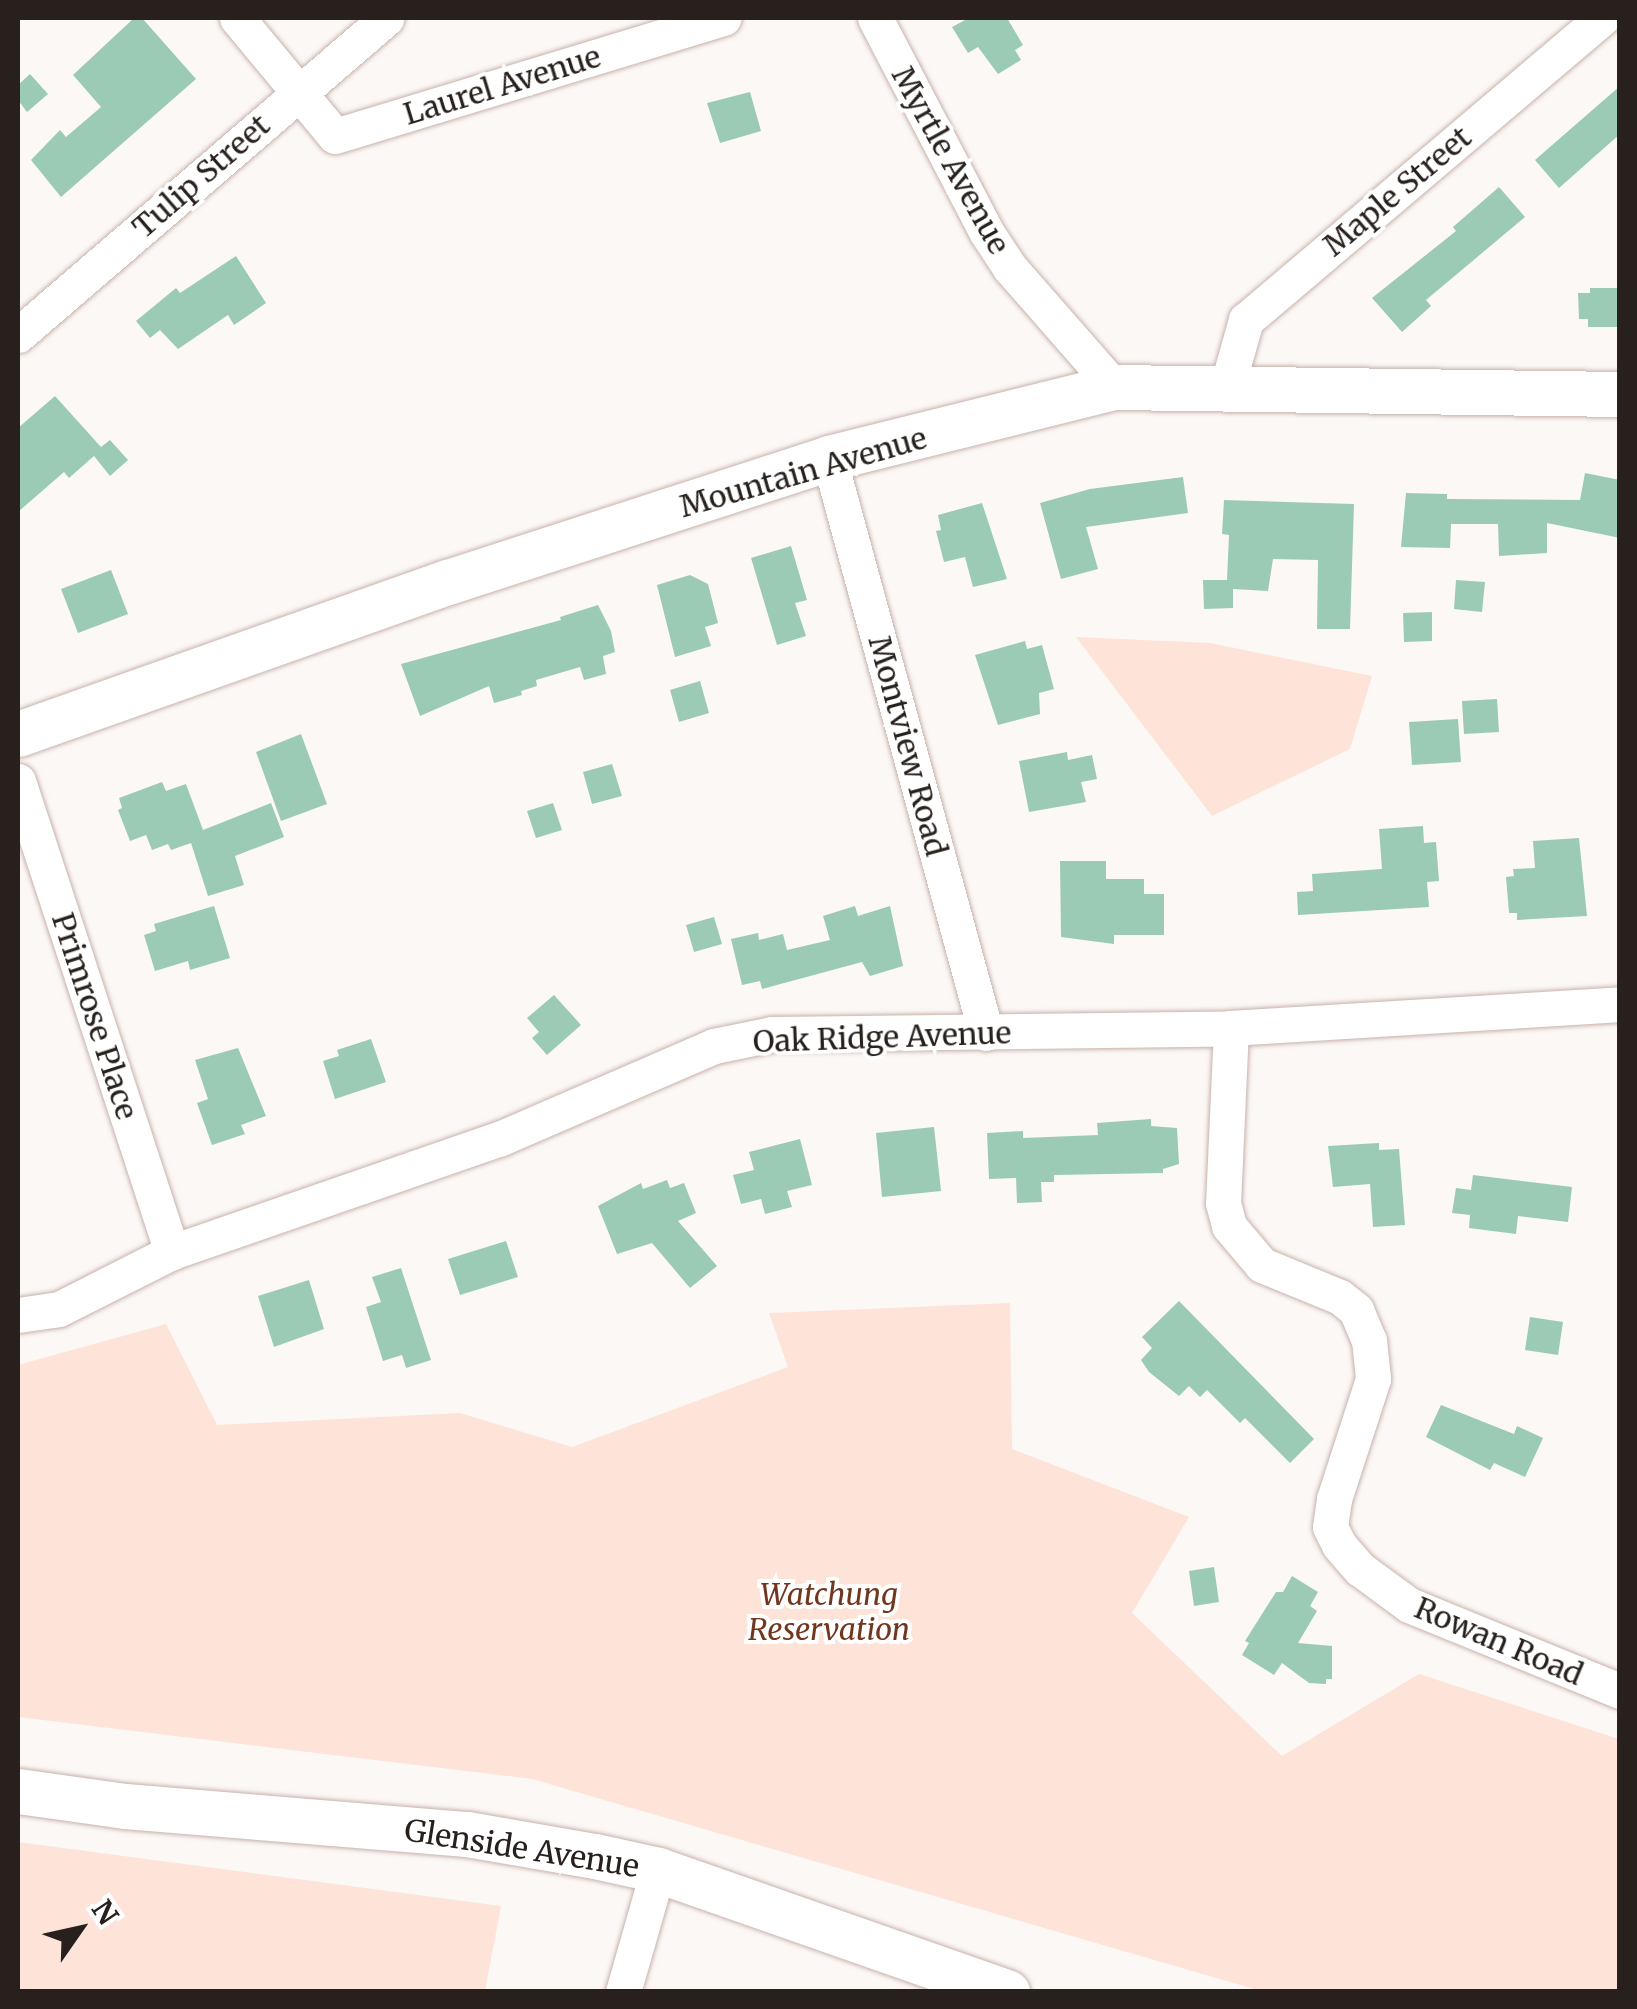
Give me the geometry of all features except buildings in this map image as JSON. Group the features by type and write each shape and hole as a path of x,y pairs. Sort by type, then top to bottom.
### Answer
{"main road":[{"name":"Mountain Avenue","path":"18,734 448,582 829,458 1114,387 1620,394"},
{"name":"Glenside Avenue","path":"18,1791 126,1806 467,1834 658,1870 1007,1992"}],"street":[{"path":"237,18 297,94"},
{"name":"Tulip Street","path":"18,335 386,18"},
{"name":"Laurel Avenue","path":"297,94 335,136 723,18"},
{"name":"Myrtle Avenue","path":"875,18 987,233 1010,268 1114,387"},
{"name":"Maple Street","path":"1227,387 1246,320 1602,18"},
{"name":"Montview Road","path":"829,458 986,1034"},
{"name":"Primrose Place","path":"18,781 172,1252"},
{"name":"Oak Ridge Avenue","path":"18,1315 59,1309 84,1300 172,1252 498,1139 714,1046 772,1034 1231,1028 1620,1004"},
{"name":"Rowan Road","path":"1231,1028 1222,1202 1229,1226 1262,1266 1340,1297 1356,1310 1369,1340 1373,1379 1334,1499 1330,1527 1339,1544 1360,1569 1410,1605 1620,1691"},
{"path":"623,1992 658,1870"}],"green space":[{"path":"1076,637 1210,643 1372,676 1350,749 1212,816"},
{"name":"Watchung Reservation","path":"1010,1303 1012,1449 1189,1517 1132,1613 1282,1756 1419,1674 1619,1739 1619,1991 1261,1991 532,1779 18,1717 18,1365 166,1324 217,1425 460,1413 572,1447 788,1367 769,1313"},
{"path":"18,1842 501,1906 485,1991 18,1991"}]}
